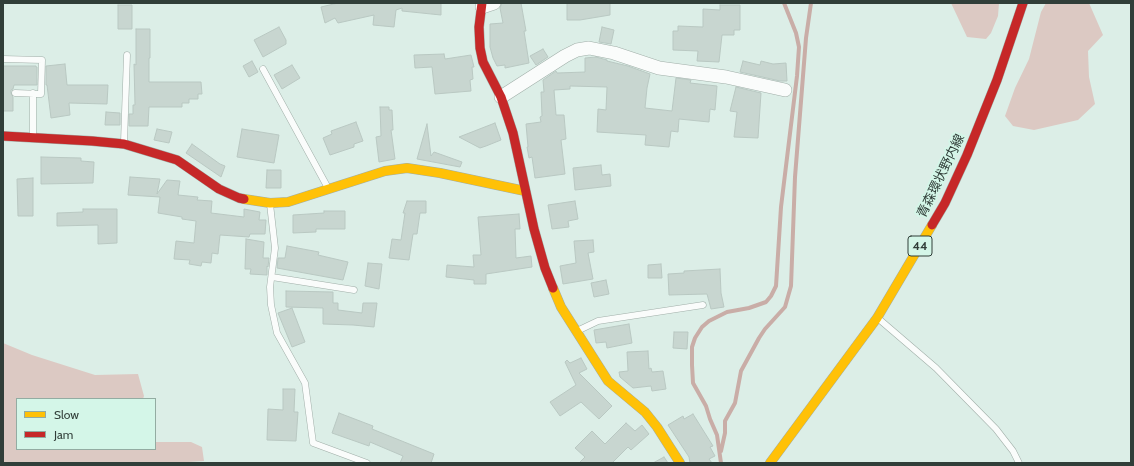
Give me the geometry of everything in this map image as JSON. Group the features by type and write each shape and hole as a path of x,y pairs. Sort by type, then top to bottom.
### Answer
{"street":[{"name":"青森環状野内線","path":"770,463 877,318 944,203 967,155 997,80 1023,3"},
{"path":"486,4 479,27 480,48 483,62 501,97 513,133 534,229 545,268 561,307 608,381 645,412 657,427 680,463"},
{"path":"501,97 565,56 577,50 589,48 614,53 660,68 726,77 785,90"},
{"path":"3,136 124,144 177,160 219,189 239,198 270,203 288,202 386,171 407,168 440,173 525,191"}],"lane":[{"path":"124,144 127,55"},
{"path":"3,59 42,60 42,94 15,93"},
{"path":"263,69 329,189"},
{"path":"32,138 33,93"},
{"path":"270,203 275,248 270,287 271,305 277,333 304,383 314,442 367,463"},
{"path":"272,277 354,290"},
{"path":"576,332 598,321 703,305"},
{"path":"877,318 936,368 996,429 1013,451 1019,463"}],"shaded area":[{"path":"951,3 999,3 998,16 991,33 986,39 967,37"},
{"path":"1046,3 1089,3 1103,35 1088,51 1089,77 1095,104 1078,120 1034,130 1013,126 1005,116 1015,88 1029,59 1041,12"},
{"path":"3,343 32,355 95,375 138,374 144,396 143,398 16,398 16,450 156,450 156,442 191,442 202,447 204,461 173,463 3,463"}],"building":[{"path":"338,3 441,3 441,15 402,11 402,8 396,10 394,27 373,25 374,15 338,23 335,18 325,23 321,7"},
{"path":"502,3 521,3 526,31 524,31 529,63 505,68 505,65 497,66 493,58 490,47 490,24 503,23 500,8"},
{"path":"567,3 610,3 610,15 580,20 567,20"},
{"path":"118,5 132,5 132,29 118,29"},
{"path":"720,5 740,5 740,30 734,30 734,35 722,35 719,62 697,61 698,51 673,50 673,31 678,31 678,26 703,27 703,9 720,10"},
{"path":"279,27 286,40 286,44 263,57 254,40"},
{"path":"602,27 614,30 611,44 599,42"},
{"path":"136,29 150,29 149,82 201,82 202,94 198,94 198,99 189,99 189,103 182,103 182,107 149,107 148,126 129,126 129,114 133,114 133,105 135,105 134,64 136,65"},
{"path":"543,49 548,57 536,65 530,56"},
{"path":"444,54 445,59 471,55 474,67 472,67 473,79 470,80 471,91 435,94 432,67 415,68 414,55"},
{"path":"596,57 650,74 645,108 672,111 676,78 691,80 690,83 717,86 715,110 710,109 709,122 679,119 678,132 671,131 669,147 645,145 646,135 597,132 598,109 606,110 607,87 570,86 570,89 554,90 556,115 564,115 566,139 561,140 565,174 535,178 532,157 529,158 527,147 526,124 541,122 541,92 544,92 543,80 556,71 557,73 585,72 585,58"},
{"path":"252,61 258,72 249,77 243,66"},
{"path":"743,61 760,65 761,61 773,64 786,63 787,81 780,81 740,72"},
{"path":"65,64 67,85 108,85 107,104 69,103 70,115 51,118 46,85 46,66"},
{"path":"292,65 300,78 282,89 274,75"},
{"path":"3,66 37,67 37,85 14,85 13,89 11,90 13,97 13,111 3,111"},
{"path":"736,87 761,93 758,138 734,137 737,112 730,111"},
{"path":"380,107 389,107 389,110 392,110 393,130 391,130 395,159 379,162 376,137 381,136"},
{"path":"106,112 120,113 120,125 105,125"},
{"path":"356,122 363,141 354,144 354,147 330,155 323,138 332,134 331,131"},
{"path":"495,123 501,140 486,146 480,148 459,137"},
{"path":"427,124 431,156 434,152 462,162 460,167 417,159"},
{"path":"157,129 172,132 169,143 154,140"},
{"path":"242,129 279,135 274,163 237,157"},
{"path":"192,144 225,166 221,177 186,153"},
{"path":"41,157 81,158 81,161 94,162 93,183 41,184"},
{"path":"601,165 602,175 610,174 611,186 575,190 573,168"},
{"path":"267,170 281,170 281,188 266,188"},
{"path":"130,177 160,179 157,194 167,180 180,181 178,195 198,197 197,200 212,201 211,213 244,217 244,209 260,212 259,220 266,220 265,234 250,234 249,237 220,235 218,254 212,253 211,263 202,262 201,266 189,264 190,260 174,259 176,241 194,243 196,221 158,213 160,197 128,195"},
{"path":"33,178 33,216 18,216 17,179"},
{"path":"407,201 426,201 426,213 420,213 417,234 413,234 409,260 389,258 392,239 401,240 405,213 403,213"},
{"path":"575,201 578,219 568,221 569,227 552,229 548,205"},
{"path":"83,209 117,209 117,243 98,244 98,225 57,226 57,213 83,212"},
{"path":"324,211 345,211 345,229 316,229 316,232 293,233 293,215 324,213"},
{"path":"519,214 520,229 515,229 516,258 531,256 532,267 486,274 486,284 474,284 474,280 446,277 447,265 474,267 473,255 481,255 478,217"},
{"path":"246,239 264,242 263,258 269,258 267,275 250,274 251,269 245,269"},
{"path":"593,240 594,252 588,253 593,279 563,284 560,266 576,263 574,241"},
{"path":"287,246 319,252 318,255 348,262 343,280 277,268 278,258 285,258"},
{"path":"368,263 382,264 379,289 365,286"},
{"path":"661,264 662,278 648,278 648,265"},
{"path":"720,269 721,293 724,307 711,309 707,294 669,295 668,274 684,273 684,271"},
{"path":"606,280 609,294 594,297 591,283"},
{"path":"286,291 333,292 333,303 338,303 338,310 362,313 363,303 377,303 374,327 323,324 323,308 286,307"},
{"path":"292,308 305,342 292,347 278,313"},
{"path":"629,324 632,343 607,348 606,342 596,343 594,330"},
{"path":"674,332 688,332 687,349 673,348"},
{"path":"648,351 649,369 651,368 652,372 663,371 666,389 652,391 651,386 633,388 620,377 619,372 628,371 627,352"},
{"path":"581,358 587,369 579,373 612,406 599,419 581,402 560,416 550,402 576,385 565,362 567,360 570,363"},
{"path":"283,389 295,389 294,412 298,412 296,441 267,440 268,409 283,410"},
{"path":"339,413 373,426 372,429 434,454 431,463 400,463 403,456 370,442 369,446 332,433"},
{"path":"693,414 713,446 710,447 715,456 709,459 712,463 690,463 689,457 668,425 683,416 684,419"},
{"path":"626,423 635,431 642,425 649,434 631,450 628,447 612,463 579,463 585,457 575,448 592,431 605,444"},
{"path":"664,457 668,463 653,463"}],"waterway":[{"path":"721,463 717,435 706,406 693,383 692,347 695,338 702,327 709,321 727,312 749,308 766,302 776,286 781,207 797,76 799,47 796,33 784,3"},
{"path":"721,451 725,433 725,421 735,403 741,371 765,329 785,307 791,286 795,177 806,38 811,3"}],"traffic: slow":[{"path":"244,199 270,203 288,202 385,171 407,168 440,173 525,191"},
{"path":"770,463 877,318 932,225"},
{"path":"553,288 561,307 608,381 645,412 657,427 680,463"}],"traffic: jam":[{"path":"482,3 479,27 480,48 483,62 501,97 513,133 534,229 545,268 553,288"},
{"path":"932,225 945,203 967,155 997,80 1023,3"},
{"path":"3,136 124,144 177,160 219,189 244,199"}]}
